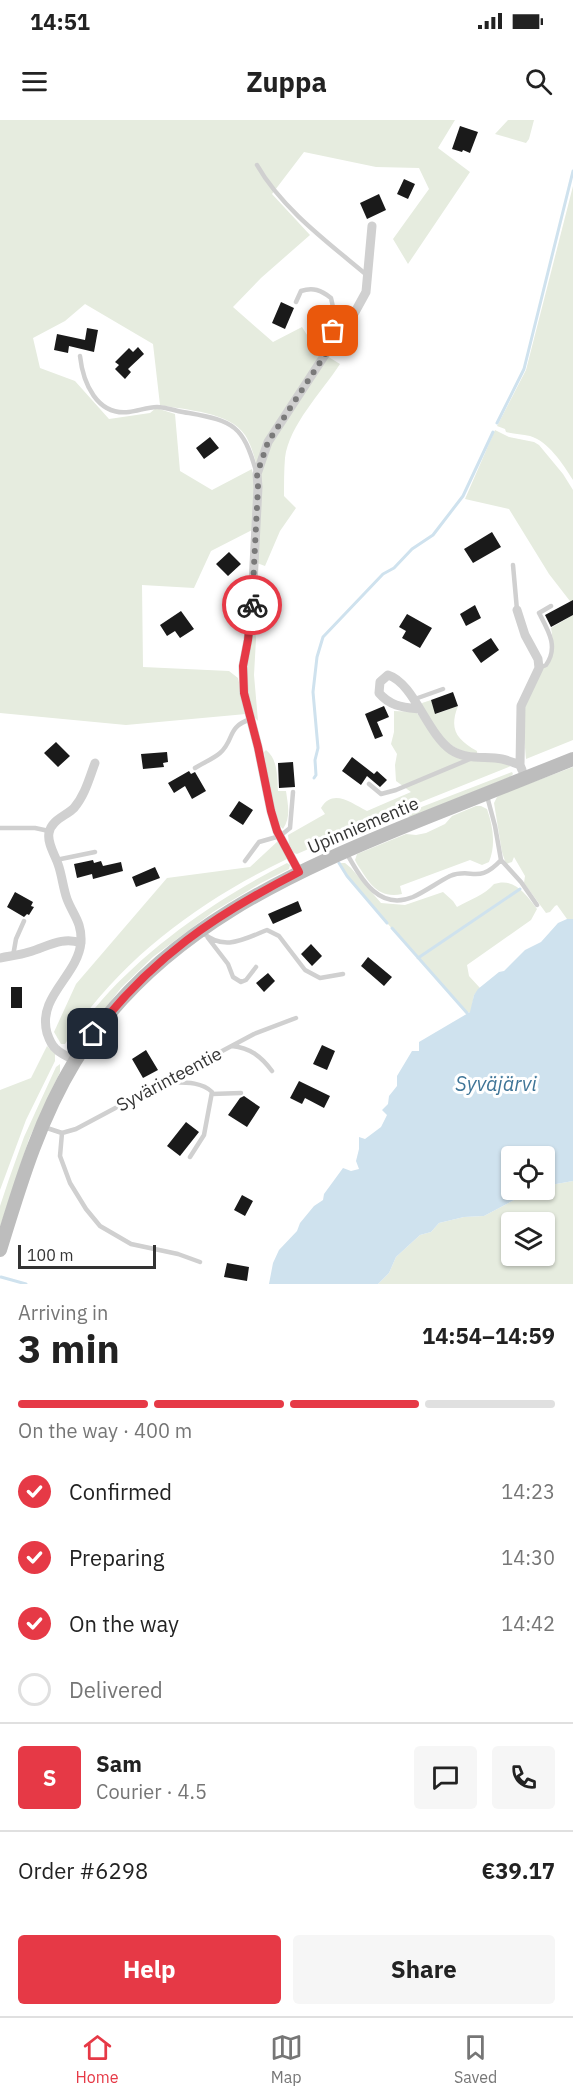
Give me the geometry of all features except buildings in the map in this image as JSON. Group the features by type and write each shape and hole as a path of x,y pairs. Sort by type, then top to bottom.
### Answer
{"main road":[{"name":"Upinniementie","path":"0,1250 18,1191 42,1126 75,1061 93,1034 128,992 151,969 204,933 237,905 299,872 487,794 522,772 573,759"}],"street":[{"path":"299,872 280,836 271,811 244,693 243,666 252,603 257,474 268,442 366,292 372,226"},
{"path":"517,610 525,635 538,659 539,668 521,706 522,772"},
{"path":"419,709 387,702 379,693 380,682 385,677 392,676 401,681 434,732 451,750 475,758 503,759 522,772"},
{"path":"75,1061 55,1049 45,1024 49,1003 77,958 81,943 80,928 67,899 49,840 49,831 54,823 72,810 80,800 96,763"},
{"path":"0,958 62,940 81,943"}],"lane":[{"path":"257,165 275,192 319,235 368,276"},
{"path":"296,302 301,291 309,288 318,289 331,298 333,307 332,344"},
{"path":"80,356 88,389 104,406 119,412 155,407 217,418 228,423 244,438 250,449 257,474"},
{"path":"513,565 517,610"},
{"path":"539,668 550,660 552,650 552,638 539,613 551,606"},
{"path":"413,700 443,690"},
{"path":"195,768 221,752 239,723 251,719"},
{"path":"369,784 381,794 475,758"},
{"path":"245,861 259,842 280,836 290,828 293,792"},
{"path":"487,794 501,860 521,882 537,905"},
{"path":"0,828 35,828 49,831"},
{"path":"346,851 368,884 383,900 398,901 412,897 452,875 486,873 501,860"},
{"path":"56,860 95,852"},
{"path":"13,956 16,939 24,921"},
{"path":"204,933 233,944 267,930 279,936 305,970 320,978 343,974"},
{"path":"204,933 228,964 232,977 236,980 246,980 256,968"},
{"name":"Syvärinteentie","path":"62,1133 76,1129 254,1034 296,1018"},
{"path":"232,1046 245,1048 255,1053 272,1071"},
{"path":"163,1082 195,1084 208,1089 212,1094 204,1135 190,1157"},
{"path":"212,1094 241,1093"},
{"path":"42,1126 62,1133 60,1156 70,1183 100,1226 131,1244 178,1254 200,1262"}],"shaded area":[{"path":"0,120 455,120 438,148 470,172 408,264 393,239 429,189 419,168 376,167 304,152 272,194 310,235 261,278 233,307 273,342 302,327 316,349 322,354 257,466 245,435 229,421 206,413 160,405 153,344 85,304 65,321 33,338 40,368 75,381 109,419 150,413 156,408 175,414 180,471 212,490 252,469 255,488 254,529 211,551 194,588 142,585 143,667 229,671 238,678 246,714 126,725 0,713"},
{"path":"508,120 534,120 526,143 495,134"},
{"path":"573,186 573,480 560,460 543,443 530,436 506,432 505,429 497,426 526,370"},
{"path":"327,356 340,364 299,421 288,446 285,458 284,496 296,508 280,531 265,566 257,563 259,476 270,443"},
{"path":"495,430 509,437 539,445 573,490 573,605 549,574 509,509 465,499"},
{"path":"253,609 256,639 254,675 258,721 251,712 246,684 247,651"},
{"path":"573,615 573,740 526,759 522,713 540,669 547,666 549,661 552,643 551,628"},
{"path":"431,700 436,714 458,706 454,721 456,733 477,753 458,749 444,738 422,706 422,703"},
{"path":"394,711 416,712 447,751 504,762 511,766 297,854 294,853 289,844 288,835 325,814 321,808 331,799 349,801 367,811 411,792 396,781 397,754 391,744 394,732"},
{"path":"266,750 275,763 278,791 286,791 288,815 283,829 275,815 268,781 264,752"},
{"path":"573,767 573,919 567,919 557,905 546,913 524,883 525,876 514,857 512,862 506,864 494,803 497,797 504,793"},
{"path":"512,772 510,777 410,817 406,815 406,813"},
{"path":"476,806 487,809 491,822 493,842 489,862 482,865 470,860 400,886 402,894 393,895 375,888 355,860 357,854 406,834 426,833 445,824 452,816"},
{"path":"278,841 287,859 222,894 162,936 109,986 65,1044 61,1044 54,1032 76,984 167,878 250,867"},
{"path":"287,863 290,865 289,869 213,912 153,957 121,988 78,1043 69,1048 92,1011 109,992 170,936 239,890"},
{"path":"339,863 345,863 351,868 381,903 405,905 443,892 457,907 501,882 519,888 537,909 531,920 467,965 469,976 480,988 474,995 471,1012 467,1013 387,923 347,876"},
{"path":"47,1046 55,1054 55,1061 26,1120 0,1190 0,1090 31,1078"},
{"path":"60,1064 60,1072 29,1139 0,1227 0,1206 24,1137 56,1067"},
{"path":"573,1181 573,1284 378,1284 389,1273 396,1257 420,1235 431,1232 439,1223 464,1217 484,1216 514,1200 555,1200 555,1184"}],"water":[{"name":"Syväjärvi","path":"573,919 573,1181 555,1184 555,1146 501,1146 501,1200 514,1200 484,1216 464,1217 439,1223 431,1232 420,1235 396,1257 389,1273 378,1284 269,1284 273,1263 279,1250 297,1231 300,1223 314,1206 323,1200 324,1194 343,1168 351,1171 359,1169 356,1161 359,1137 365,1139 381,1127 387,1115 382,1110 388,1104 389,1096 397,1086 397,1076 412,1051 419,1051 419,1042 470,1012 474,995 478,989 499,972 504,971 525,950 541,942 558,923"}],"waterway":[{"path":"497,423 524,369 573,171"},
{"path":"314,778 318,748 313,692 317,657 323,637 383,574 394,568 412,549 433,535 463,496 493,432"},
{"path":"339,863 347,876 387,923"},
{"path":"418,958 520,889"},
{"path":"392,928 467,1013"},
{"path":"1,1277 26,1284"}],"way so far":[{"path":"252,605 257,474 268,442 332,344 333,331"}],"route":[{"path":"93,1034 128,992 185,940 237,905 299,872 294,858 277,831 244,693 243,666 252,605"}]}
